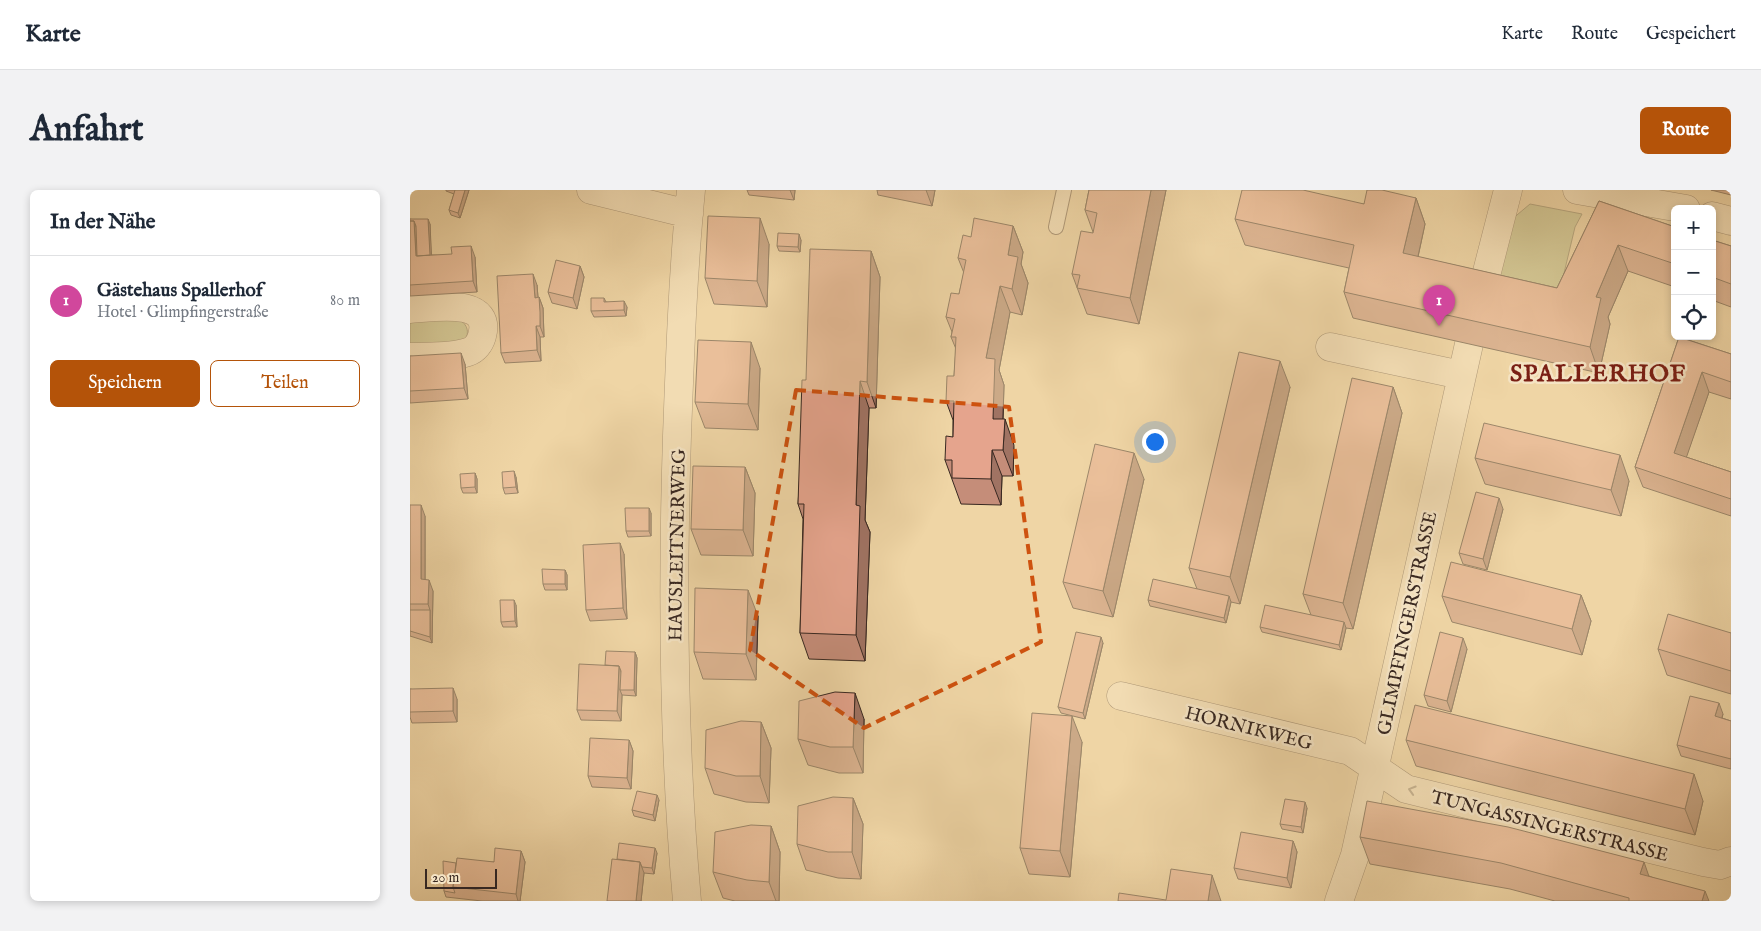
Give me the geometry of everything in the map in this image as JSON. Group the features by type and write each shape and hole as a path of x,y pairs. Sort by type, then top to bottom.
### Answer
{"street":[{"path":"591,190 690,202"},
{"path":"1481,295 1508,190"},
{"path":"1576,190 1671,206"},
{"name":"HAUSLEITNERWEG","path":"687,901 681,832 675,698 675,589 680,362 690,202"},
{"path":"1716,217 1731,221"},
{"path":"410,309 467,308 479,317 483,333 481,341 469,352 410,357"},
{"name":"GLIMPFINGERSTRASSE","path":"1339,901 1355,855 1469,344"},
{"path":"1330,347 1461,375"},
{"name":"HORNIKWEG","path":"1120,696 1350,751 1374,768"},
{"name":"TUNGASSINGERSTRASSE","path":"1374,768 1406,790 1703,862 1720,865 1731,861"}],"lane":[{"path":"1056,227 1064,190"}],"highlighted area":[{"path":"796,390 1009,407 1041,642 864,728 750,650"}],"green space":[{"path":"1530,204 1582,214 1575,227 1560,290 1497,286 1511,220"},
{"path":"455,317 466,326 467,337 465,341 410,349 410,319"}],"building":[{"path":"455,190 465,190 458,213 449,210"},
{"path":"1089,190 1151,190 1130,298 1077,288 1080,275 1072,274 1081,231 1093,233 1097,213 1085,210"},
{"path":"1242,190 1303,190 1364,204 1367,190 1382,190 1416,198 1403,253 1557,288 1599,201 1671,226 1671,263 1618,245 1596,297 1601,298 1590,347 1344,292 1354,245 1235,219"},
{"path":"708,216 760,218 757,281 705,278"},
{"path":"974,218 1013,226 1008,255 1018,257 1012,289 1000,286 986,358 995,359 993,419 1005,419 1003,450 992,450 991,479 952,478 952,460 945,460 946,436 953,437 954,401 946,401 947,376 954,376 956,337 951,337 955,319 946,317 951,293 959,294 966,260 958,258 963,235 971,237"},
{"path":"410,219 428,219 430,255 417,256 416,226 414,221 410,221"},
{"path":"410,221 414,221 416,256 452,254 451,247 471,246 473,281 410,285"},
{"path":"778,233 799,234 798,247 777,246"},
{"path":"1716,241 1731,246 1731,284 1716,278"},
{"path":"810,249 871,251 867,382 860,381 856,505 860,506 856,635 800,633 804,504 798,504 802,380 806,380"},
{"path":"556,260 580,266 573,298 548,292"},
{"path":"533,274 535,298 539,297 540,312 540,326 536,326 537,350 501,353 497,276"},
{"path":"591,298 604,298 604,302 624,301 624,310 591,311"},
{"path":"698,340 751,342 748,404 695,402"},
{"path":"1678,340 1688,340 1731,354 1731,382 1702,372 1674,453 1731,472 1731,499 1635,467"},
{"path":"1239,352 1280,361 1230,577 1189,568"},
{"path":"461,353 464,388 410,391 410,356"},
{"path":"1352,378 1393,387 1343,603 1303,594"},
{"path":"1484,423 1620,455 1611,490 1475,458"},
{"path":"1095,444 1134,453 1103,591 1063,582"},
{"path":"693,466 745,467 743,530 691,529"},
{"path":"514,471 516,487 503,488 502,472"},
{"path":"475,473 475,487 461,488 460,474"},
{"path":"1476,492 1499,498 1483,559 1459,553"},
{"path":"410,505 421,505 421,579 429,580 428,604 410,604"},
{"path":"625,508 649,508 649,531 626,531"},
{"path":"620,543 623,608 586,610 583,545"},
{"path":"1451,562 1581,595 1572,629 1442,596"},
{"path":"542,569 565,570 565,584 543,584"},
{"path":"1153,579 1229,596 1224,618 1148,600"},
{"path":"695,588 748,590 746,654 694,652"},
{"path":"500,600 514,600 515,621 501,622"},
{"path":"1265,605 1344,622 1339,645 1260,627"},
{"path":"410,610 430,610 430,637 410,631"},
{"path":"1668,614 1731,633 1731,671 1658,649"},
{"path":"1076,632 1101,637 1083,713 1058,707"},
{"path":"1440,632 1463,638 1447,701 1424,695"},
{"path":"606,651 635,652 634,690 620,690 621,671 619,666 605,665"},
{"path":"579,664 619,666 617,711 577,710"},
{"path":"453,688 453,711 410,712 410,689"},
{"path":"835,692 855,693 853,747 830,747 798,739 799,701"},
{"path":"1690,696 1719,703 1715,716 1731,721 1731,759 1677,745"},
{"path":"1415,705 1694,774 1685,809 1406,740"},
{"path":"1032,713 1072,716 1060,851 1020,848"},
{"path":"741,721 761,722 760,776 736,776 705,768 706,730"},
{"path":"590,738 629,740 627,778 588,776"},
{"path":"637,791 657,795 653,815 632,810"},
{"path":"833,797 853,798 852,852 828,852 797,844 798,806"},
{"path":"1285,799 1305,802 1301,827 1280,824"},
{"path":"1367,801 1508,827 1644,862 1640,874 1705,891 1702,901 1629,901 1629,898 1501,863 1360,837"},
{"path":"751,825 771,826 769,882 747,880 713,872 715,832"},
{"path":"1241,832 1293,841 1287,878 1234,868"},
{"path":"619,843 655,848 652,868 642,867 640,862 617,859"},
{"path":"495,848 521,851 516,894 453,887 457,858 494,862"},
{"path":"612,859 640,862 636,901 607,901"},
{"path":"443,861 456,863 453,887 455,893 444,891"},
{"path":"1171,869 1212,875 1208,901 1118,901 1119,893 1166,900"}],"place":[{"name":"Gästehaus Spallerhof","path":"1439,326"}],"district":[{"name":"SPALLERHOF","path":"1598,373"}]}
